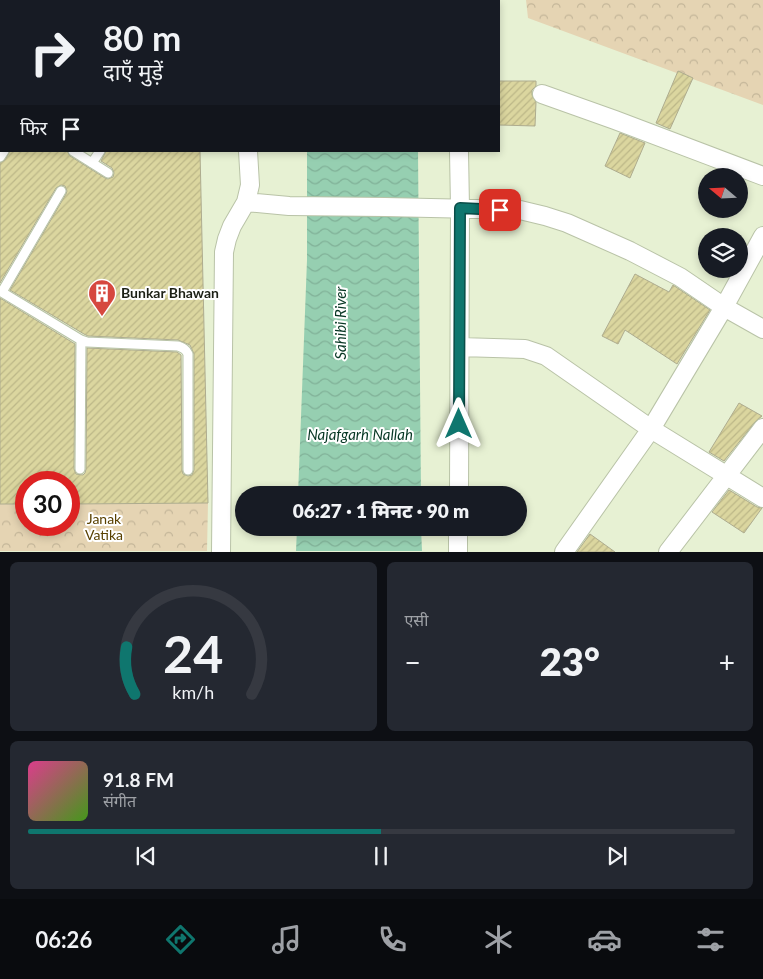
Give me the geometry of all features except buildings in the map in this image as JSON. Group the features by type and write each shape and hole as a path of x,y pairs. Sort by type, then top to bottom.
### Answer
{"street":[{"path":"542,94 763,176"},
{"path":"221,552 224,252 230,232 246,202 250,185 248,152"},
{"path":"459,152 459,486"},
{"path":"246,202 290,206 520,210 567,223 630,251 680,277 724,307 763,328"},
{"path":"564,552 651,429 724,307 763,236"},
{"path":"460,347 525,349 546,356 651,429 763,498"},
{"path":"668,552 763,428"},
{"path":"458,536 458,552"}],"lane":[{"path":"74,152 108,173"},
{"path":"92,163 99,152"},
{"path":"61,191 1,292 81,340 100,343 178,346 183,348 188,354 188,470"},
{"path":"80,469 81,340"}],"green space":[{"path":"526,0 763,0 763,105 528,18"},
{"name":"Janak Vatika","path":"208,503 207,551 0,551 0,504 15,504 15,536 80,536 80,504"}],"water":[{"name":"Najafgarh Nallah","path":"307,152 418,152 421,486 298,486 307,260"},
{"path":"297,536 421,536 422,551 296,551"}],"place":[{"name":"Bunkar Bhawan","path":"102,317"}],"route":[{"path":"459,424 460,208 500,210"}],"water label":[{"name":"Sahibi River","path":"341,323"}]}
